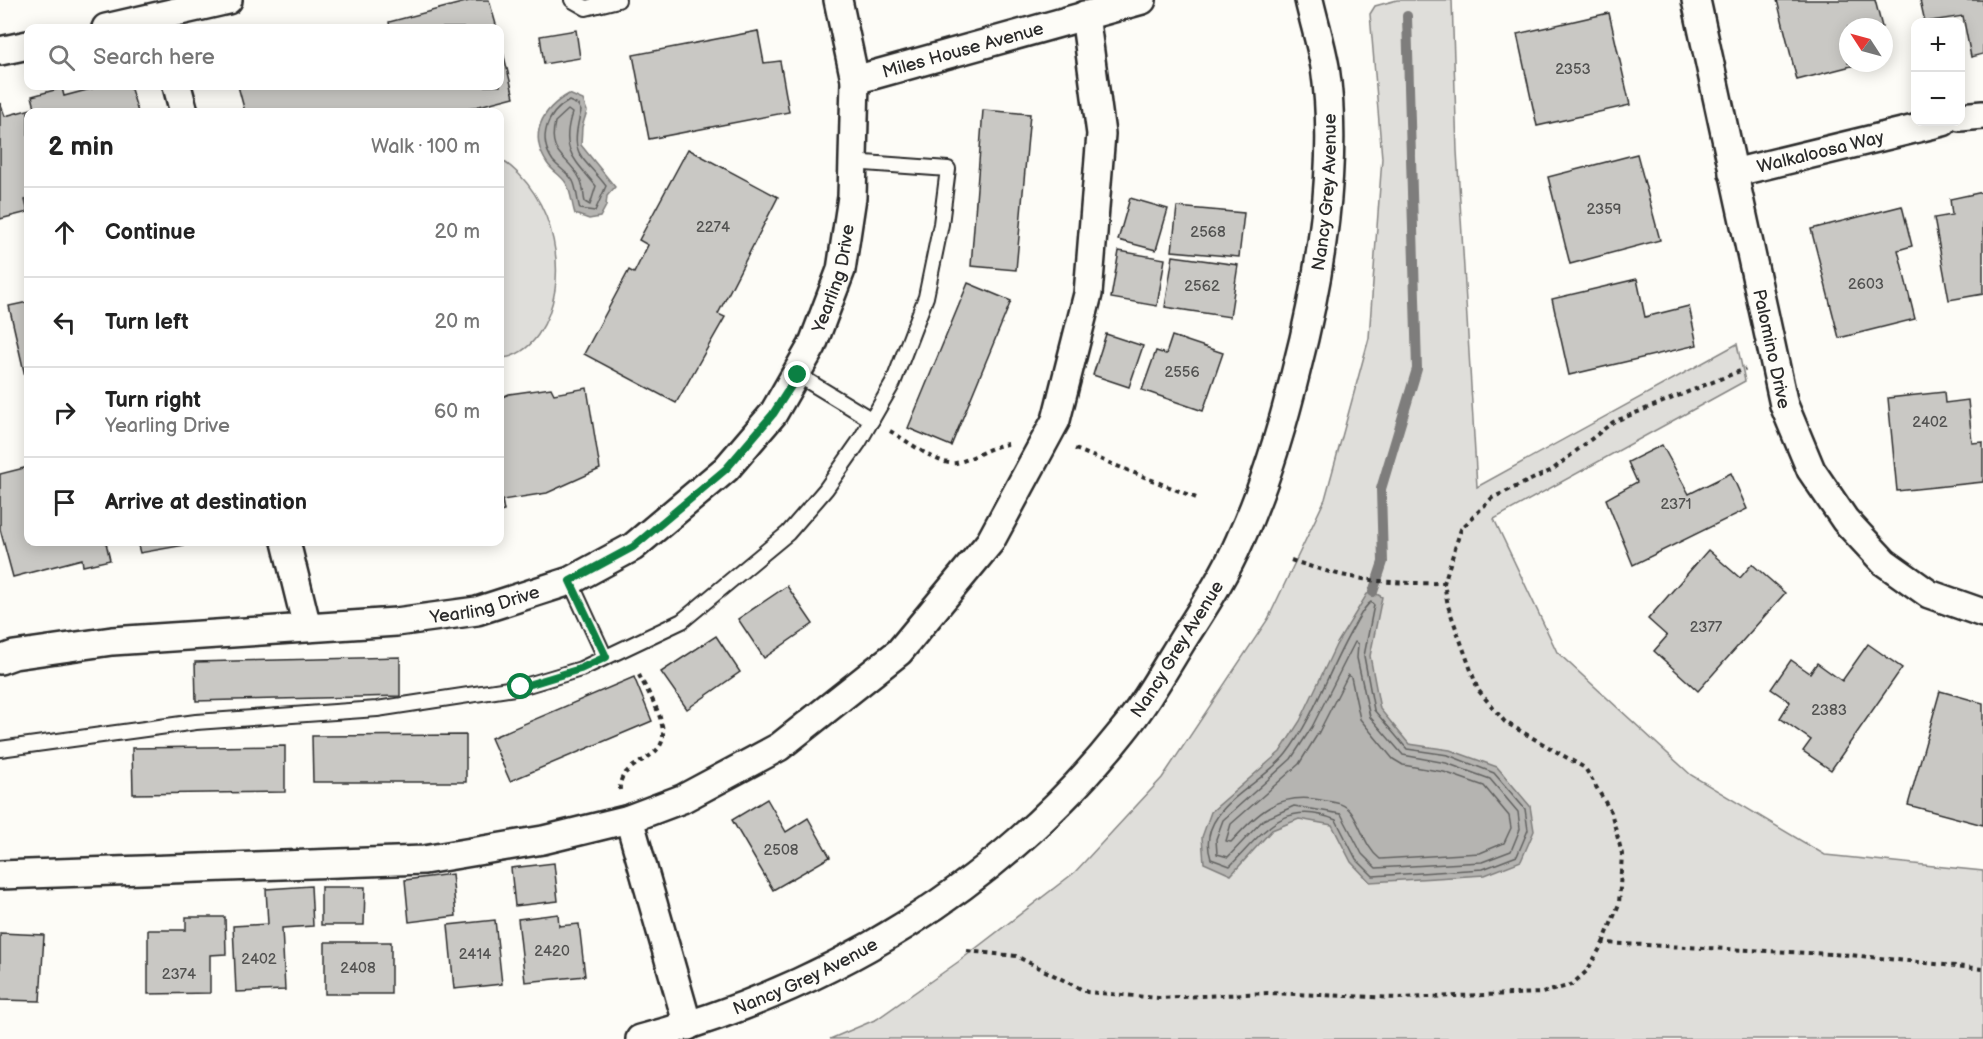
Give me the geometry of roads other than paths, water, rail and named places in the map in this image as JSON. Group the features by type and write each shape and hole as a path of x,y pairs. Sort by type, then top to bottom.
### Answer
{"street":[{"path":"162,23 228,0"},
{"name":"Yearling Drive","path":"0,660 14,655 112,641 396,622 477,611 570,581 633,547 726,469 773,414 798,375 841,270 852,197 851,162 855,80 838,0"},
{"name":"Miles House Avenue","path":"855,80 1142,0"},
{"name":"Nancy Grey Avenue","path":"640,1039 688,1026 774,996 870,946 935,907 1018,841 1075,787 1123,731 1212,594 1240,541 1280,437 1316,284 1330,163 1325,68 1309,0"},
{"name":"Palomino Drive","path":"1696,0 1784,405 1811,470 1845,520 1884,562 1929,594 1983,613"},
{"path":"0,875 424,860 543,840 629,819 682,799 779,747 899,652 990,542 1056,420 1088,294 1101,134 1085,15"},
{"path":"0,51 24,46"},
{"path":"178,90 183,108"},
{"path":"1965,117 1983,115"},
{"name":"Walkaloosa Way","path":"1734,173 1927,126"},
{"path":"287,546 307,627"},
{"path":"629,819 688,1026"}],"lane":[{"path":"572,0 586,8 618,0"},
{"path":"0,749 196,722 377,709 521,687 580,669 682,621 788,533 826,489 873,420 893,383 926,297 941,224 948,169 851,162"},
{"path":"798,375 873,420"},
{"path":"570,581 606,657"}],"water":[{"path":"569,94 583,100 587,111 582,127 581,145 615,187 607,196 606,206 600,217 589,219 575,214 568,186 547,163 541,152 538,132 541,123 552,107"},
{"path":"1373,592 1382,597 1370,656 1380,709 1409,744 1450,750 1497,767 1530,806 1534,831 1521,861 1485,875 1370,882 1351,862 1332,825 1299,819 1272,830 1231,875 1204,863 1202,837 1211,812 1280,752 1300,721 1336,645 1367,594"}],"waterway":[{"path":"1373,592 1383,562 1381,489 1417,369 1407,16"}]}
